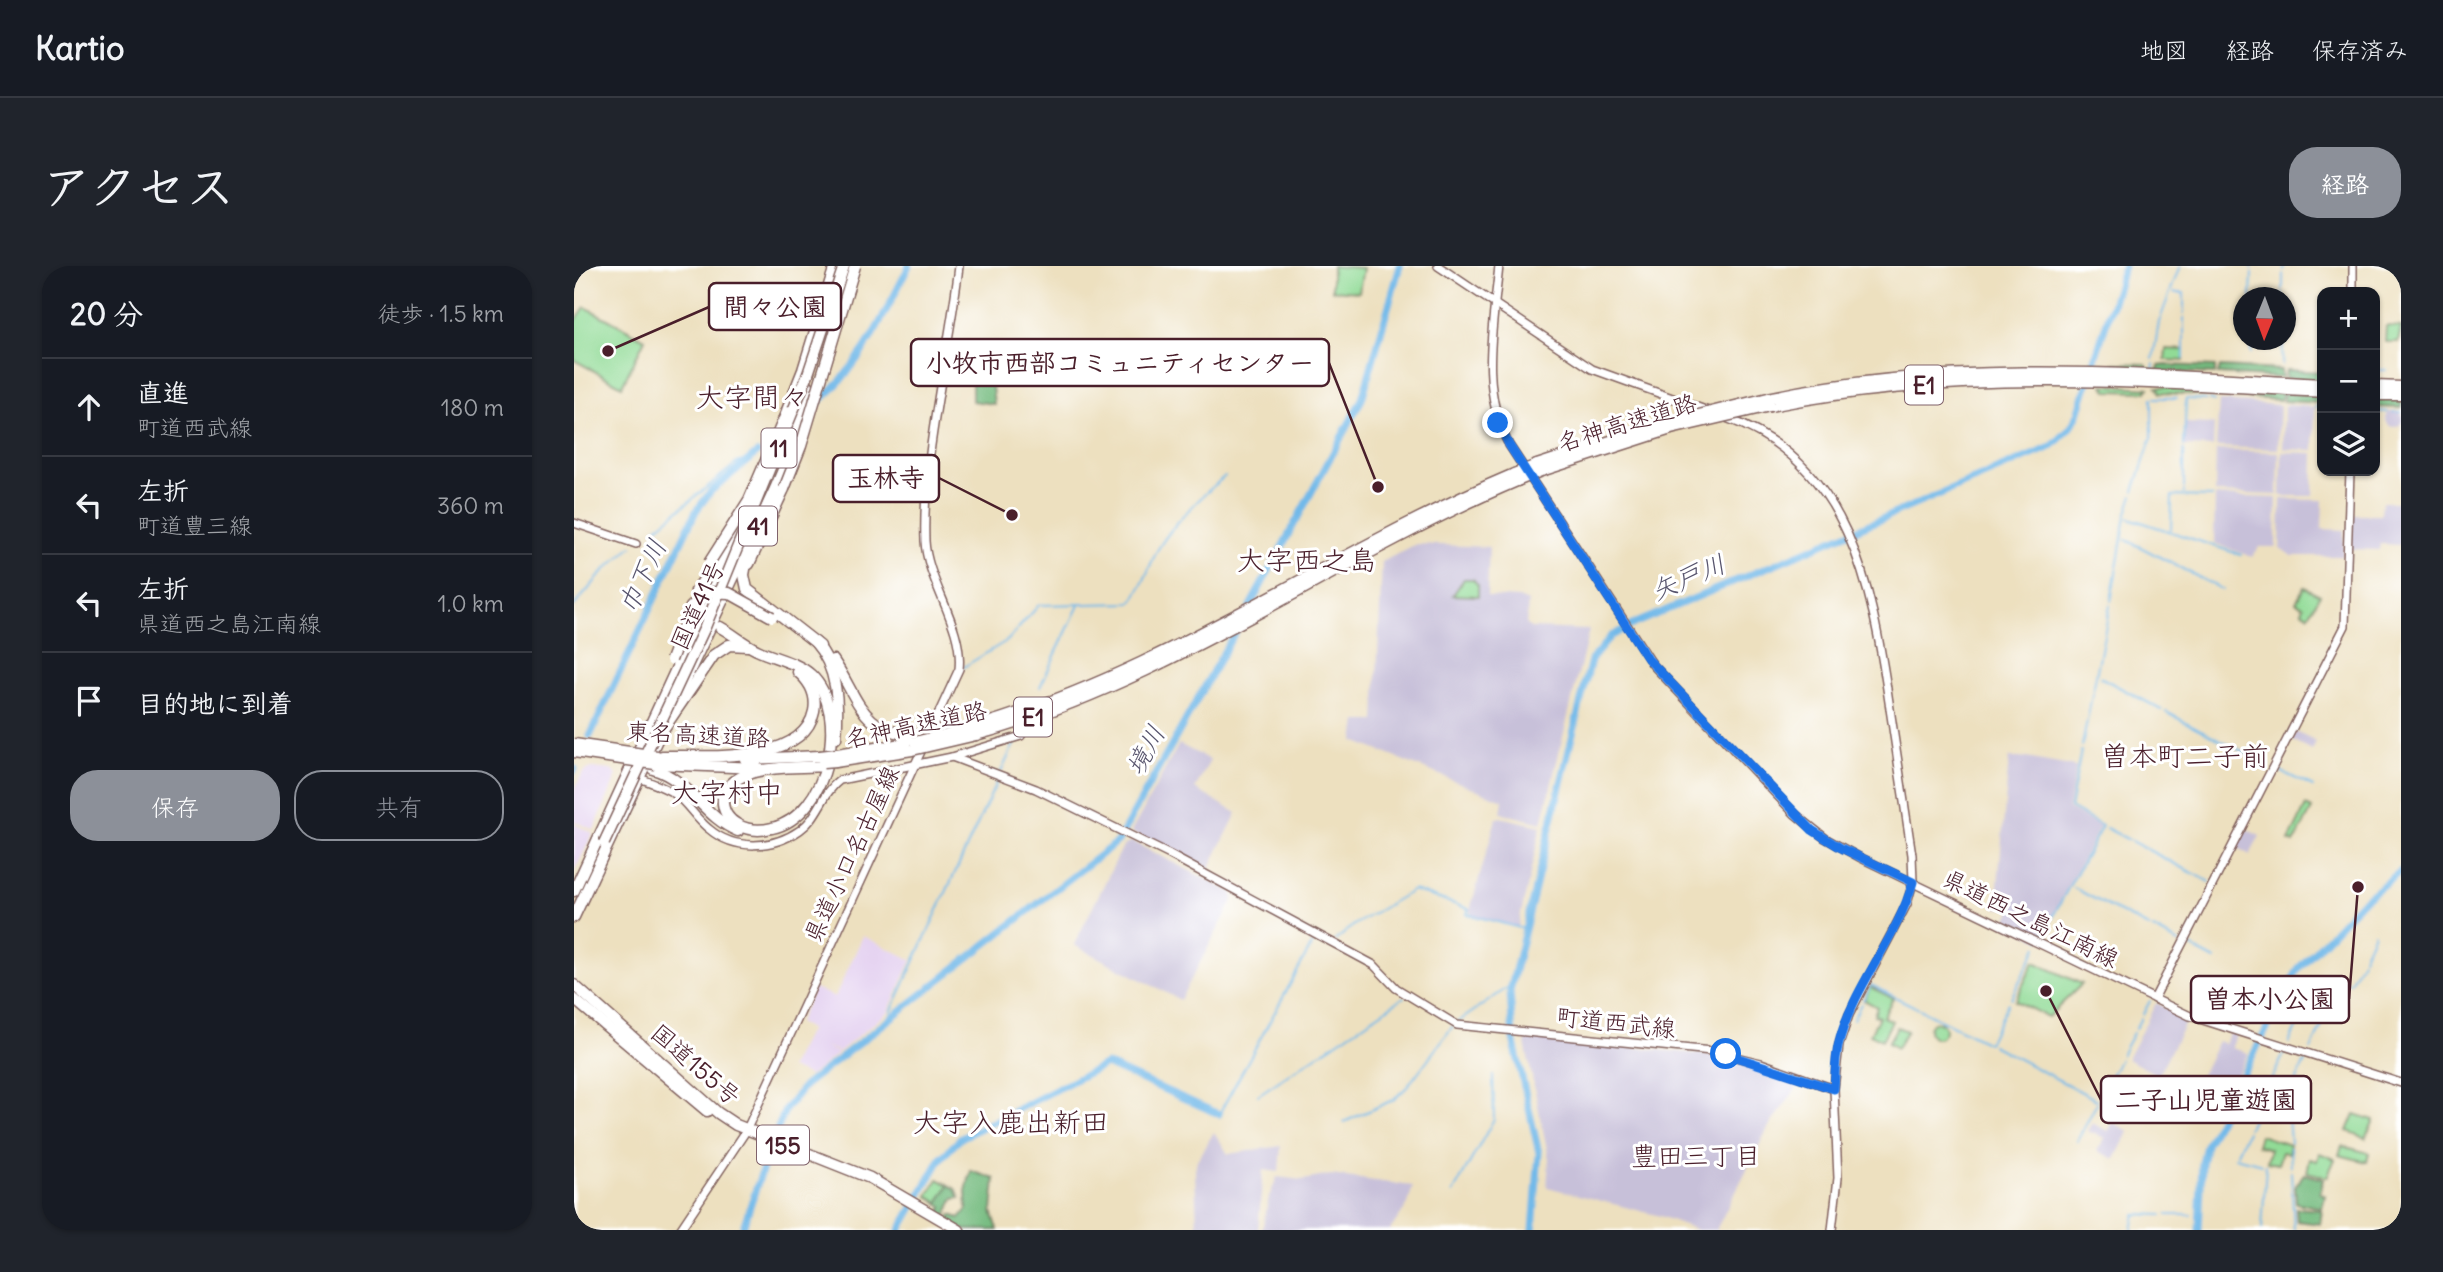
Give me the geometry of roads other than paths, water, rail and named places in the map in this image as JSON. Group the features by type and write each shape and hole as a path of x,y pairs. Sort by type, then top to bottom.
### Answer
{"highway":[{"name":"国道41号","path":"574,891 739,531 803,370 835,266"},
{"name":"11","path":"574,903 705,627 804,385 846,266"},
{"name":"11","path":"728,589 735,558 791,435 846,266"},
{"name":"国道41号","path":"574,917 641,779 823,376 856,266"},
{"path":"778,615 753,586 749,577 749,562 801,446 856,266"},
{"path":"739,531 696,593 709,563 753,492 836,291"},
{"name":"名神高速道路","path":"1166,655 1232,617 1516,478 1668,426 1771,402 1918,377 2105,377 2317,384"},
{"name":"名神高速道路","path":"2105,377 2317,392"},
{"path":"2380,386 2401,387"},
{"path":"2380,395 2401,396"},
{"path":"751,538 745,570 747,589 831,657 859,707 870,720 915,742"},
{"path":"669,688 671,660 691,607 706,592 729,593 778,615"},
{"name":"名神高速道路","path":"710,768 859,759 915,742 975,731 1088,691 1227,627 1267,602"},
{"path":"720,627 754,648 807,672 823,695 831,730 822,780 807,806 780,826 756,830 742,827 730,820 724,810 723,800 727,789 743,776 829,761"},
{"path":"657,761 720,821 739,832 768,834 800,821 824,787 836,740 834,679 827,657 815,642"},
{"path":"660,735 718,651 734,644 754,648"},
{"path":"574,752 657,761 752,753 778,747 800,734 813,716 814,695 804,677 780,661"},
{"name":"名神高速道路","path":"829,761 955,732 975,731"},
{"name":"東名高速道路","path":"574,744 657,761 710,768"},
{"name":"東名高速道路","path":"657,761 829,761"},
{"name":"国道155号","path":"574,984 707,1111 744,1133 912,1203 957,1229"},
{"name":"155","path":"574,984 667,1067"},
{"name":"155","path":"574,999 707,1111"},
{"name":"国道155号","path":"648,1052 744,1133"}],"street":[{"name":"県道小口名古屋線","path":"680,1230 744,1133 960,663 925,542 933,443 959,266"},
{"path":"1438,266 1592,369 1741,423 1775,442 1822,487 1869,589 1877,623 1912,855 1913,882 1906,904 1846,1023 1837,1053 1834,1089 1838,1178 1832,1230"},
{"name":"県道西之島江南線","path":"1499,266 1489,381 1500,428 1632,636 1674,688 1812,830 1841,848 2205,1022 2401,1083"},
{"path":"2353,266 2353,287"},
{"path":"2154,999 2345,626 2350,476"},
{"path":"574,523 636,544"},
{"path":"628,773 674,794 709,829 727,840 764,845 781,841 804,827 818,812 833,785 840,780 952,757 1021,736"},
{"name":"町道西武線","path":"952,757 1037,789 1170,855 1374,965 1396,988 1452,1024 1712,1051 1761,1063 1834,1089"}],"waterway":[{"name":"巾下川","path":"815,405 831,391 858,359 909,266"},
{"name":"境川","path":"1250,606 1362,399 1400,266"},
{"name":"矢戸川","path":"1533,1230 1539,1153 1513,1038 1510,991 1591,660 1611,636 1636,623 2051,447 2070,429 2078,414 2124,266"},
{"path":"2153,359 2159,322 2180,266"},
{"path":"2251,287 2252,273"},
{"path":"2283,274 2283,287"},
{"path":"2174,293 2184,293 2184,314"},
{"path":"2184,318 2184,359"},
{"path":"2282,365 2283,350"},
{"path":"2153,370 2154,364"},
{"path":"2380,370 2386,370"},
{"path":"2152,398 2152,439"},
{"path":"2155,398 2177,398"},
{"path":"2184,446 2186,399"},
{"path":"2188,399 2206,400"},
{"path":"2210,400 2214,401"},
{"path":"2380,411 2388,412"},
{"path":"2134,491 2151,440"},
{"path":"2184,450 2184,488"},
{"name":"巾下川","path":"590,736 696,511 711,491 757,453"},
{"path":"654,530 737,463 748,460"},
{"path":"962,668 1008,640 1039,605 1131,603 1164,539 1188,510 1225,476"},
{"path":"2111,601 2126,516 2133,495"},
{"path":"2171,529 2172,496 2212,497"},
{"path":"2129,518 2241,555"},
{"path":"2125,539 2223,590"},
{"path":"574,606 604,571 632,546"},
{"path":"1040,687 1079,605"},
{"path":"2082,746 2110,605"},
{"name":"境川","path":"774,1138 785,1110 804,1086 1118,841 1240,623"},
{"path":"2100,677 2162,710"},
{"path":"2166,712 2269,765"},
{"path":"1001,772 1015,742"},
{"path":"2040,940 2102,826 2070,808 2081,751"},
{"path":"2276,769 2313,787"},
{"path":"891,1012 999,777"},
{"path":"2106,828 2210,882"},
{"path":"2199,1230 2202,1163 2206,1145 2298,969 2361,902 2401,871"},
{"path":"2074,888 2150,928"},
{"path":"1336,940 1354,925 1413,890 1469,909 1467,914 1524,929"},
{"path":"2153,929 2179,943"},
{"path":"2363,957 2374,933"},
{"path":"1219,1114 1316,937"},
{"path":"2185,944 2215,960"},
{"path":"2011,998 2037,947"},
{"path":"2350,982 2362,961"},
{"path":"2304,980 2313,982"},
{"path":"2342,980 2347,982"},
{"path":"2289,1043 2317,983 2339,988 2311,1050"},
{"path":"1871,985 1988,1043 2008,1003"},
{"path":"1458,1022 1510,986"},
{"path":"1863,1000 1870,987"},
{"path":"1258,1095 1404,997"},
{"path":"2143,1014 2150,1001"},
{"path":"1853,1019 1861,1004"},
{"path":"2135,1029 2141,1018"},
{"path":"1344,1122 1393,1100 1407,1087 1453,1026"},
{"path":"2121,1055 2133,1033"},
{"path":"1992,1045 2097,1100"},
{"path":"2286,1050 2261,1101 2286,1109"},
{"path":"2110,1077 2120,1059"},
{"path":"2296,1081 2305,1062"},
{"path":"900,1230 941,1158 961,1138 1106,1064 1219,1114"},
{"path":"1453,1193 1494,1119 1493,1076"},
{"path":"2102,1094 2109,1079"},
{"path":"2289,1096 2296,1082"},
{"path":"2288,1098 2288,1109"},
{"path":"2077,1141 2097,1103"},
{"path":"2103,1103 2135,1120"},
{"path":"2248,1128 2259,1105"},
{"path":"2288,1115 2290,1143"},
{"path":"2237,1153 2247,1131"},
{"path":"2290,1147 2291,1166"},
{"name":"境川","path":"742,1230 768,1153"},
{"path":"2235,1157 2262,1164"},
{"path":"2262,1229 2266,1165"},
{"path":"2291,1172 2294,1230"},
{"path":"2132,1230 2135,1214 2162,1215"},
{"path":"2167,1215 2191,1215"}],"place":[{"name":"間々公園","path":"608,351"},
{"name":"小牧市西部コミュニティセンター","path":"1378,487"},
{"name":"玉林寺","path":"1012,515"},
{"name":"曽本小公園","path":"2358,887"},
{"name":"二子山児童遊園","path":"2046,991"}],"district":[{"name":"大字間々","path":"752,397"},
{"name":"大字西之島","path":"1307,560"},
{"name":"曽本町二子前","path":"2185,756"},
{"name":"大字村中","path":"727,792"},
{"name":"大字入鹿出新田","path":"1011,1122"},
{"name":"豊田三丁目","path":"1696,1155"}]}
